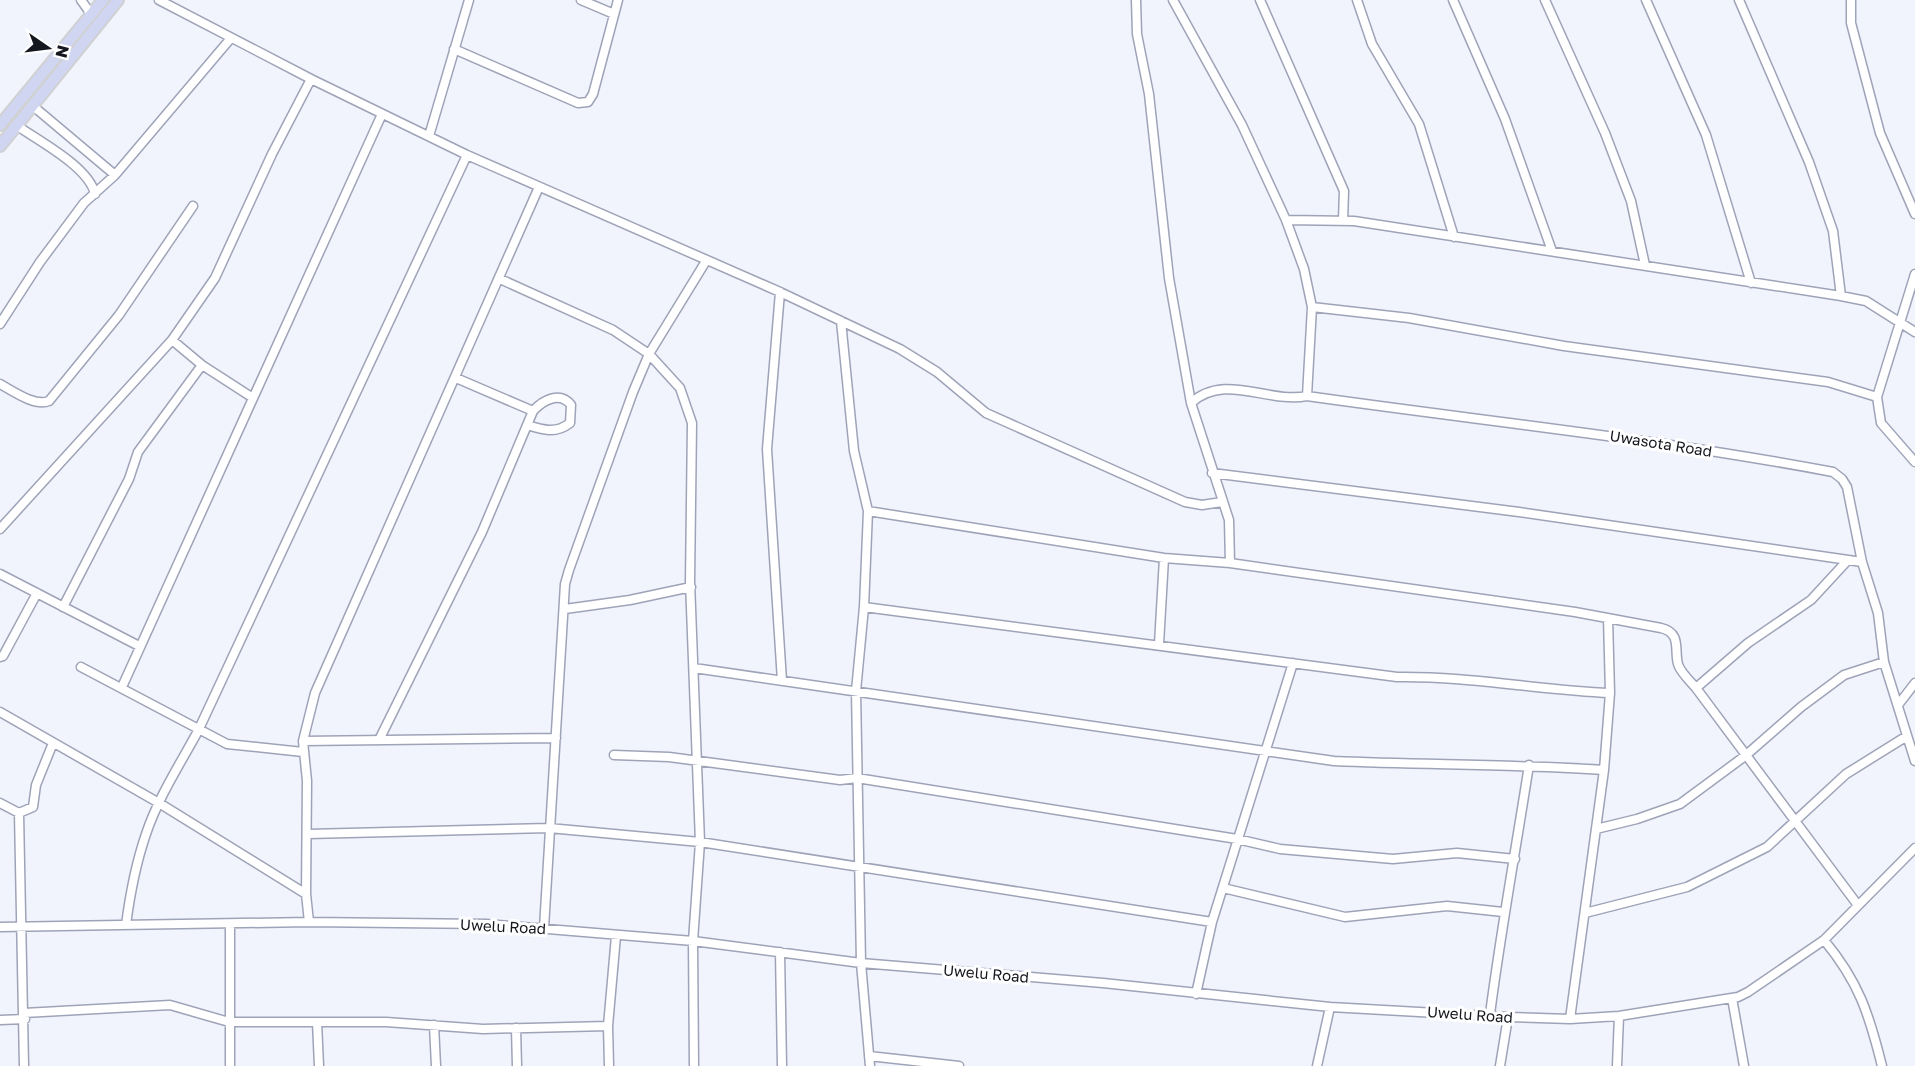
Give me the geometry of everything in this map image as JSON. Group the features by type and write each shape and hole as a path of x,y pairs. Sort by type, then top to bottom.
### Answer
{"main road":[{"path":"0,125 103,0"},
{"path":"0,146 118,0"}],"street":[{"path":"81,0 91,14"},
{"path":"159,0 311,79 467,155 780,292 900,348 937,372 986,413 1185,502 1202,505 1222,502"},
{"path":"429,136 469,0"},
{"path":"581,0 614,14"},
{"path":"454,49 578,102 588,102 593,94 618,0"},
{"path":"1136,0 1137,34 1149,94 1169,278 1191,403 1228,520 1230,563"},
{"path":"1173,0 1242,125 1286,220 1304,269 1312,307 1307,396"},
{"path":"1260,0 1344,191 1343,221"},
{"path":"1357,0 1372,44 1419,124 1454,237"},
{"path":"1453,0 1505,119 1552,251"},
{"path":"1545,0 1605,133 1631,201 1646,265"},
{"path":"1646,0 1706,135 1751,283"},
{"path":"1739,0 1809,162 1833,231 1841,296"},
{"path":"1851,0 1851,23 1880,133 1915,214"},
{"path":"0,324 40,262 84,202 115,175 231,38"},
{"path":"0,529 172,340 215,278 272,154 311,79"},
{"path":"33,106 115,175"},
{"path":"122,687 381,114"},
{"path":"16,125 73,164 93,185 95,194"},
{"path":"126,924 130,895 146,834 159,803 198,731 467,155"},
{"path":"309,922 306,894 308,834 303,741 315,693 539,187"},
{"path":"0,384 36,402 44,404 49,401 119,315 193,206"},
{"path":"1286,220 1343,221 1841,296 1866,301 1901,321 1915,332"},
{"path":"543,928 568,570 633,392 650,354 706,261"},
{"path":"1915,274 1877,397 1881,423 1915,462"},
{"path":"500,279 613,330 650,354 680,388 692,423 691,586 700,842 693,941 694,1066"},
{"path":"780,292 767,449 782,681"},
{"path":"1312,307 1409,318 1564,346 1828,382 1877,397"},
{"path":"841,321 854,451 868,511 864,607 856,691 861,963 870,1066"},
{"path":"172,340 202,365 253,398"},
{"path":"63,607 129,479 138,452 202,365"},
{"path":"456,378 533,411"},
{"name":"Uwasota Road","path":"1191,403 1201,394 1221,388 1246,389 1294,398 1307,396 1477,420 1602,433 1833,472 1842,479 1847,487 1862,562 1878,613 1884,662 1915,761"},
{"path":"379,740 482,532 527,425 533,411 547,400 559,398 567,399 571,405 570,423 562,429 554,431 527,425"},
{"path":"1212,473 1519,512 1862,562"},
{"path":"868,511 1164,558 1230,563 1608,618 1666,629 1673,634 1677,644 1678,665 1745,756 1796,819 1857,904"},
{"path":"1159,644 1164,558"},
{"path":"1696,688 1748,643 1811,600 1847,561"},
{"path":"0,574 139,646"},
{"path":"565,609 630,600 691,586"},
{"path":"0,657 12,643 37,593"},
{"path":"864,607 1397,677 1440,676 1509,686 1610,693"},
{"path":"1570,1019 1604,770 1610,693 1608,618"},
{"path":"1596,829 1637,819 1680,804 1745,756 1801,707 1844,675 1884,662"},
{"path":"1196,994 1212,922 1293,663"},
{"path":"81,667 122,687 198,731 227,744 303,752"},
{"path":"694,668 1334,761 1434,765 1529,765 1604,770"},
{"path":"1898,705 1915,683"},
{"path":"0,712 159,803 306,894"},
{"path":"1585,914 1650,899 1718,874 1767,847 1846,774 1907,736"},
{"path":"303,741 556,738"},
{"path":"18,813 33,807 36,803 36,785 53,743"},
{"path":"614,755 697,761 840,780 857,778 1237,839 1280,849 1393,859 1457,853 1515,859"},
{"path":"1490,1014 1503,912 1515,859 1529,765"},
{"path":"0,803 18,813"},
{"path":"18,813 24,1066"},
{"path":"308,834 549,828 700,842 1212,922"},
{"name":"Uwelu Road","path":"0,927 309,922 486,924 693,941 861,963 1330,1007 1570,1019 1618,1016 1732,998 1748,992 1824,940 1857,904 1915,848"},
{"path":"1223,888 1345,917 1447,906 1503,912"},
{"path":"230,925 230,1066"},
{"path":"609,1066 608,1026 616,936"},
{"path":"1824,940 1847,968 1869,1013 1882,1066"},
{"path":"780,952 782,1066"},
{"path":"1732,998 1744,1066"},
{"path":"0,1020 24,1016 170,1005 230,1022 317,1022 516,1028 608,1026"},
{"path":"1317,1066 1330,1007"},
{"path":"1617,1066 1618,1016"},
{"path":"1500,1066 1508,1017"},
{"path":"317,1022 319,1066"},
{"path":"434,1025 436,1066"},
{"path":"516,1028 517,1066"},
{"path":"869,1056 959,1066"}]}
